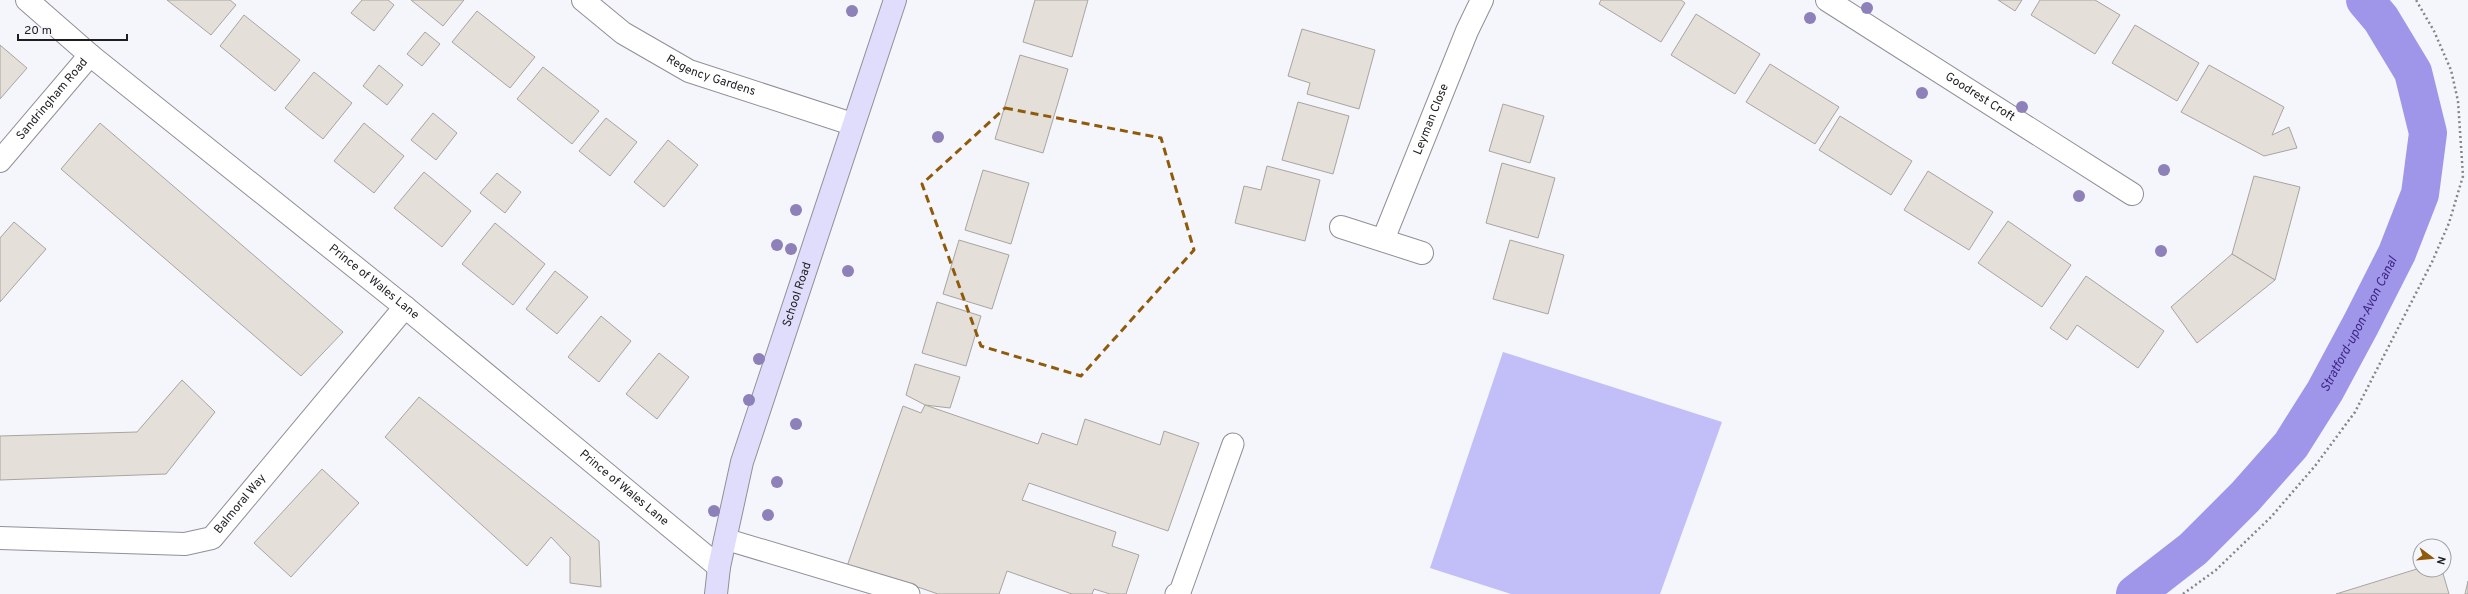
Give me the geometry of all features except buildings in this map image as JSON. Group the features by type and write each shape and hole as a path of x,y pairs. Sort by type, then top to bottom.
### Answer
{"street":[{"name":"Prince of Wales Lane","path":"27,0 90,55 405,307 719,567"},
{"name":"Regency Gardens","path":"583,0 623,33 689,71 852,124"},
{"name":"School Road","path":"716,594 719,567 742,462 852,124 895,0"},
{"name":"Leyman Close","path":"1383,240 1467,31 1482,0"},
{"name":"Goodrest Croft","path":"1827,0 2132,194"},
{"name":"Sandringham Road","path":"0,161 90,55"},
{"path":"1341,227 1422,253"},
{"name":"Balmoral Way","path":"0,538 185,544 212,538 405,307"}],"lane":[{"path":"1176,594 1180,592 1233,444"},
{"path":"725,538 909,594"}],"path":[{"path":"2183,594 2216,570 2271,517 2315,466 2354,412 2432,262 2448,223 2463,176 2458,100 2451,70 2434,31 2416,0"}],"highlighted area":[{"path":"1005,108 1161,138 1194,250 1081,376 981,346 922,184"}],"shaded area":[{"path":"1503,352 1722,422 1660,594 1511,594 1430,568"}],"waterway":[{"name":"Stratford-upon-Avon Canal","path":"2135,594 2193,549 2245,497 2291,445 2325,391 2361,324 2397,253 2420,194 2428,133 2413,72 2381,19 2365,0"}]}
